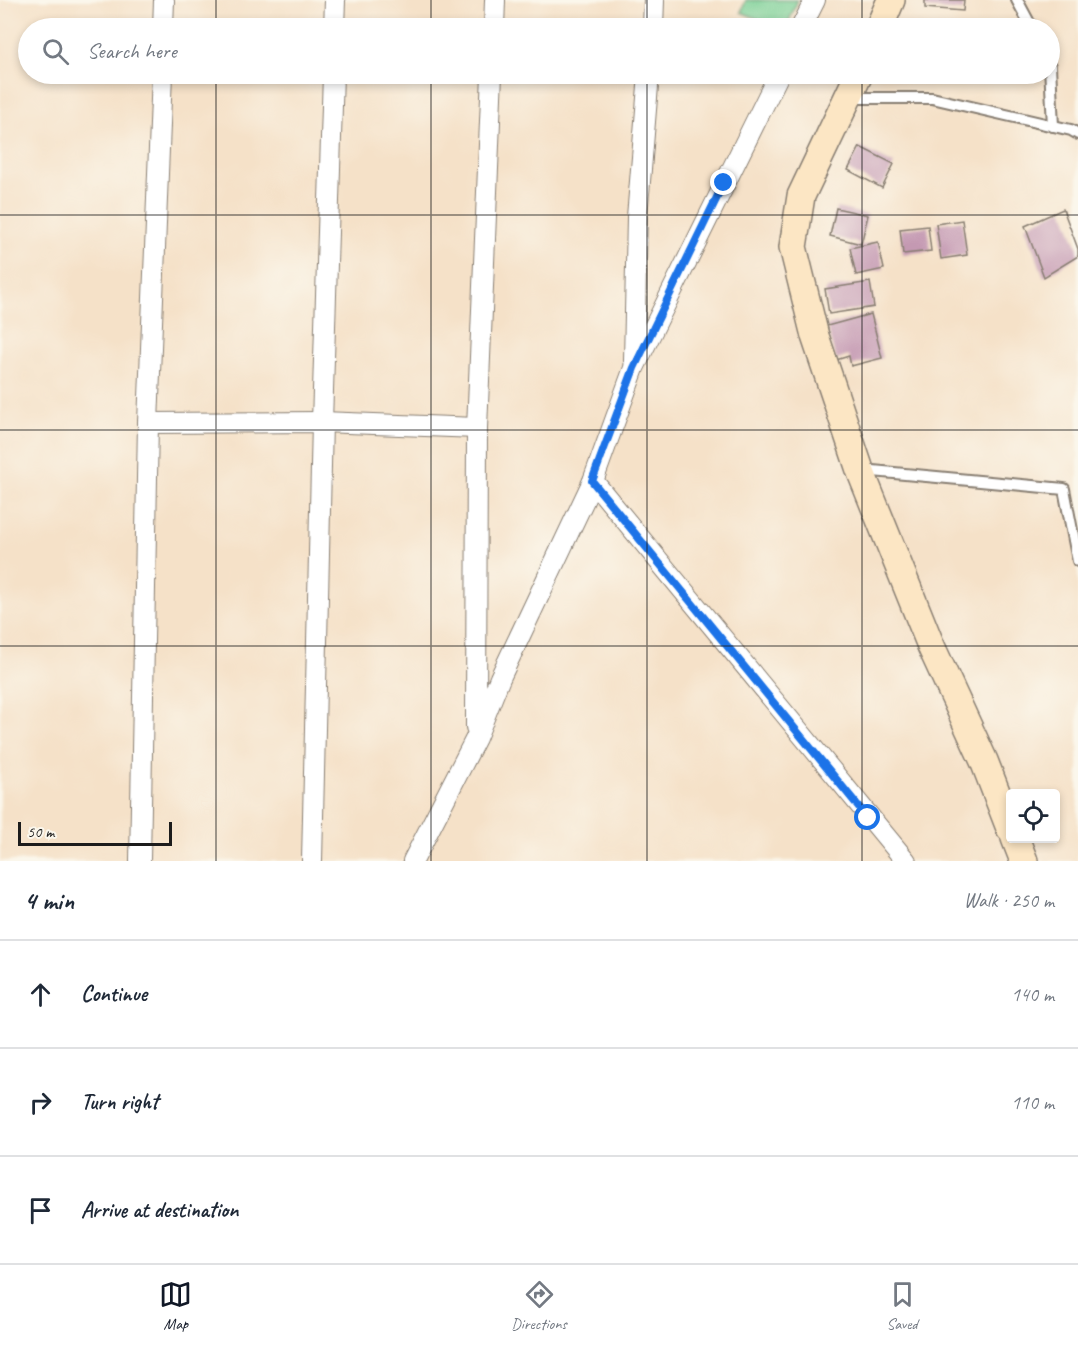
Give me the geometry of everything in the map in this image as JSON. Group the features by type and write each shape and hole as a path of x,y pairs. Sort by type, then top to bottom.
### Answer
{"main road":[{"path":"883,18 891,0"},
{"path":"854,84 801,196 793,248 815,336 860,470 931,646 984,761 1006,816"},
{"path":"1017,843 1024,861"}],"street":[{"path":"163,18 164,0"},
{"path":"334,18 335,0"},
{"path":"494,18 495,0"},
{"path":"653,18 654,0"},
{"path":"806,18 815,0"},
{"path":"140,861 148,423 162,84"},
{"path":"312,861 333,84"},
{"path":"476,738 477,428 492,84"},
{"path":"634,368 637,218 648,84"},
{"path":"413,861 476,738 500,678 592,481 634,368 774,84"},
{"path":"148,423 322,422 477,428"},
{"path":"592,481 906,861"}],"lane":[{"path":"1017,0 1027,18"},
{"path":"1051,84 1053,126"},
{"path":"848,98 932,98 1078,134"},
{"path":"860,470 1064,489 1078,561"}],"green space":[{"path":"746,0 798,0 790,18 756,18 741,12"}],"building":[{"path":"925,0 964,0 963,11 925,8"},
{"path":"860,147 894,164 882,188 848,170"},
{"path":"836,208 868,215 861,244 830,236"},
{"path":"1063,209 1078,249 1078,256 1044,277 1025,226"},
{"path":"962,220 967,255 941,259 936,224"},
{"path":"928,226 931,251 903,254 900,229"},
{"path":"878,242 884,269 856,275 850,248"},
{"path":"870,282 874,307 829,314 825,289"},
{"path":"871,314 882,358 851,366 849,356 836,360 827,326"}],"route":[{"path":"724,183 634,368 592,481 868,818"}]}
